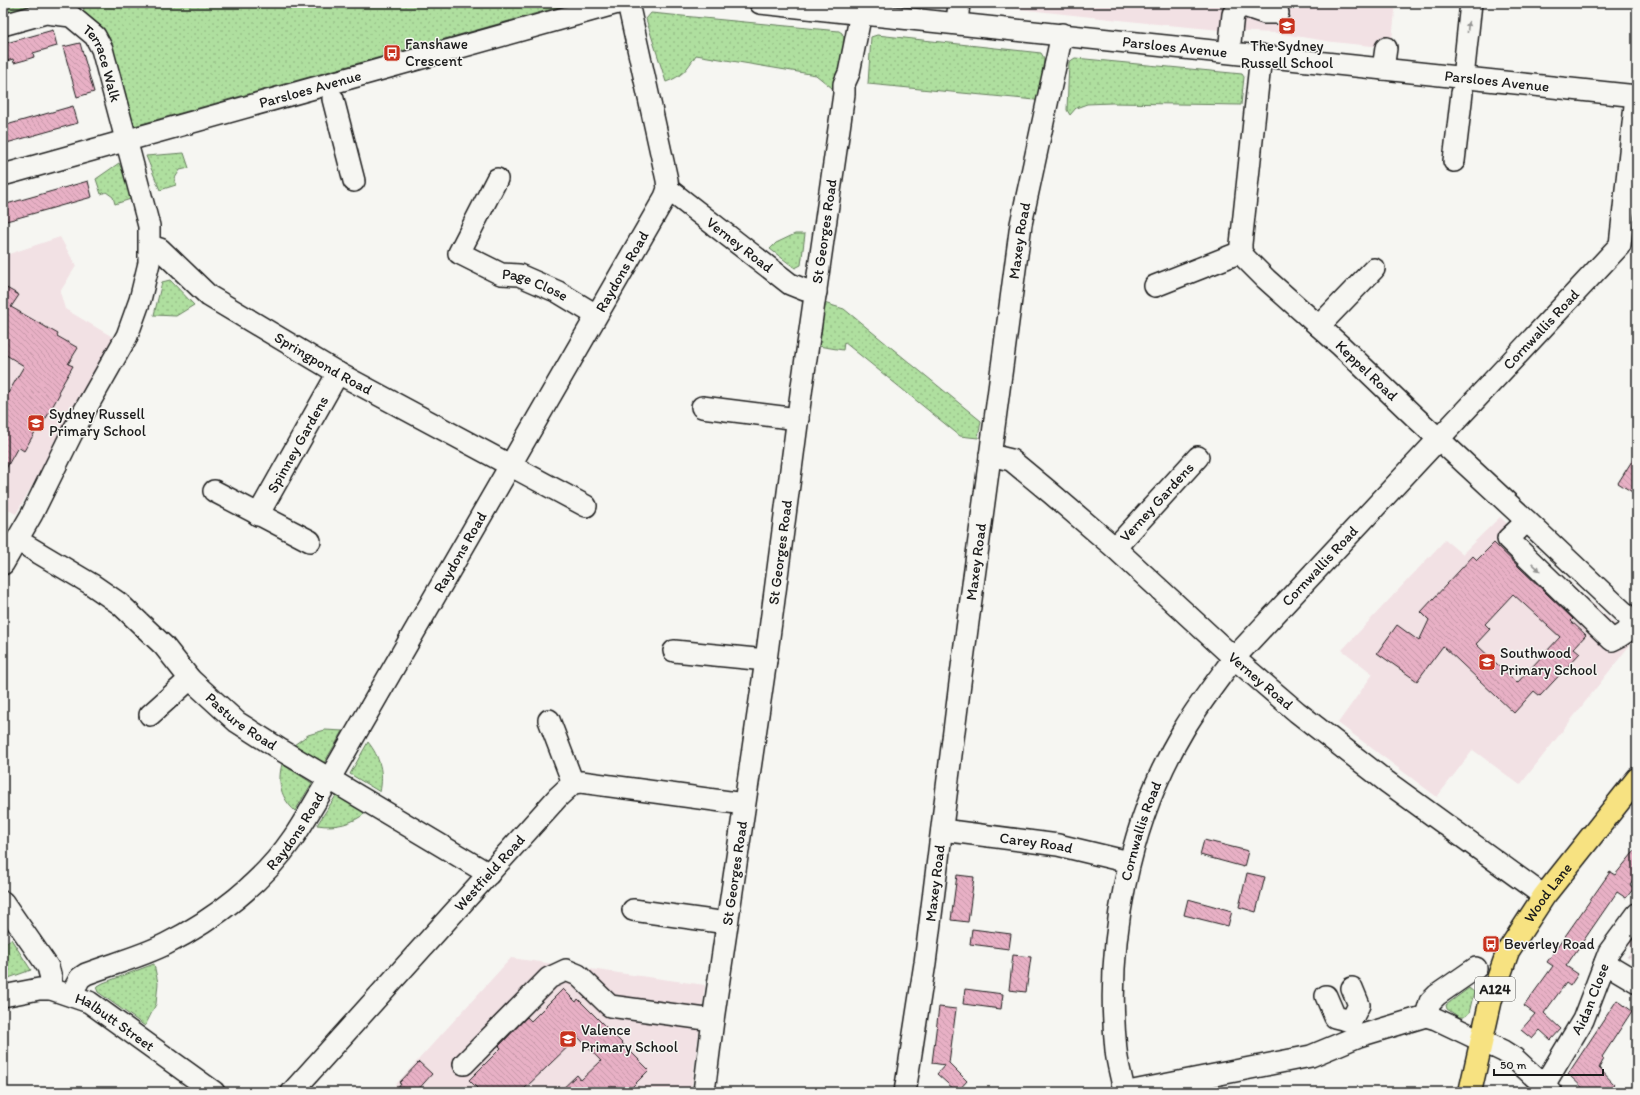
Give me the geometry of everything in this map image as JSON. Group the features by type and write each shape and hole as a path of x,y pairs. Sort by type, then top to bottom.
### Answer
{"main road":[{"name":"Wood Lane","path":"1470,1092 1491,999 1508,951 1544,896 1637,779"}],"street":[{"name":"Parsloes Avenue","path":"3,174 618,3"},
{"path":"628,3 668,189"},
{"name":"Parsloes Avenue","path":"760,3 1383,68 1462,85 1636,96"},
{"path":"956,23 959,3"},
{"path":"1454,161 1471,3"},
{"path":"1229,52 1233,14 1240,7 1247,7 1265,13 1278,13"},
{"name":"Terrace Walk","path":"3,25 46,13 71,10 95,36 102,50 126,140"},
{"name":"St Georges Road","path":"704,1092 744,804 766,660 798,419 844,94 844,84 849,73 861,13"},
{"name":"Maxey Road","path":"905,1092 925,963 1021,224 1062,34"},
{"path":"1383,68 1386,48"},
{"path":"1155,286 1241,252 1260,55"},
{"name":"Cornwallis Road","path":"1124,1092 1116,1052 1114,1019 1114,968 1120,915 1129,862 1147,809 1168,758 1183,730 1202,700 1234,658 1438,439 1628,246 1636,96"},
{"name":"Parsloes Avenue","path":"333,99 354,181"},
{"path":"3,564 32,514 72,433 127,336 140,300 149,263 149,226 126,140"},
{"name":"Page Close","path":"497,179 459,253 501,274 519,275 558,292 596,315"},
{"name":"Verney Road","path":"668,189 790,284 805,290 816,292"},
{"name":"Raydons Road","path":"71,995 80,978 86,974 166,944 206,920 244,891 262,874 293,838 330,778 596,315 650,224 668,189"},
{"name":"Springpond Road","path":"150,246 160,249 209,296 338,373 586,506"},
{"name":"Keppel Road","path":"1241,252 1266,279 1319,326 1637,625"},
{"path":"1319,326 1374,269"},
{"name":"Spinney Gardens","path":"258,515 338,373"},
{"path":"702,407 798,419"},
{"name":"Verney Road","path":"990,455 1011,460 1115,548 1234,658 1297,712 1387,782 1544,896"},
{"name":"Verney Gardens","path":"1115,548 1198,458"},
{"path":"214,491 310,542"},
{"path":"1527,520 1508,539 1612,640 1637,625"},
{"name":"Pasture Road","path":"17,540 92,584 120,604 164,646 190,679 237,722 281,750 489,874"},
{"path":"674,651 766,660"},
{"path":"150,715 190,679"},
{"path":"549,720 573,783 581,782 744,804"},
{"name":"Westfield Road","path":"292,1092 558,797 573,783"},
{"name":"Carey Road","path":"942,830 1058,845 1129,862"},
{"path":"3,902 48,967 51,978 50,989"},
{"path":"633,910 727,923"},
{"name":"Aidan Close","path":"1548,1088 1583,1020 1609,952 1637,914"},
{"path":"1605,963 1637,982"},
{"path":"1426,1016 1430,1002 1437,995 1476,968"},
{"path":"464,1064 549,978 566,970 578,975 610,1006 713,1020"},
{"path":"1128,1092 1311,1056 1353,1024 1359,1005 1352,988"},
{"name":"Halbutt Street","path":"3,996 39,989 50,989 89,1002 214,1092"},
{"path":"1326,996 1335,1017 1353,1024 1426,1016 1436,1019 1503,1050 1548,1088"}],"shaded area":[{"name":"The Sydney Russell School","path":"962,3 1396,3 1391,48 1333,42 1276,33 1231,31 1147,23"},
{"name":"Sydney Russell Primary School","path":"60,237 76,266 60,292 65,309 116,339 16,514 3,507 3,256"},
{"name":"Southwood Primary School","path":"1500,517 1633,641 1520,785 1473,750 1437,797 1338,723 1373,674 1342,650 1445,540 1462,554"},
{"path":"1637,927 1637,964 1627,957 1633,949 1626,942"},
{"name":"Valence Primary School","path":"511,958 705,985 691,1092 389,1092"}],"green space":[{"path":"3,3 61,3 59,6 3,18"},
{"path":"83,3 573,3 134,126 114,52 106,37 85,18"},
{"path":"651,13 839,31 842,33 844,38 840,95 835,95 832,88 816,75 696,55 684,72 666,82 646,19"},
{"path":"877,35 1041,53 1044,58 1041,103 1035,100 868,84 871,37"},
{"path":"1075,58 1242,74 1244,77 1241,105 1087,104 1076,108 1070,115 1067,110 1069,62"},
{"path":"184,153 189,168 180,170 175,178 176,185 160,190 146,156"},
{"path":"119,163 134,198 115,204 113,197 106,192 101,194 96,179"},
{"path":"795,234 805,234 801,265 795,268 770,249 776,243"},
{"path":"170,280 194,305 176,316 154,315 162,282"},
{"path":"824,303 844,309 981,421 978,438 960,436 844,342 843,350 818,346"},
{"path":"325,730 343,731 324,763 294,745 308,735"},
{"path":"368,742 376,753 380,766 382,778 380,792 350,774"},
{"path":"282,764 312,783 295,811 286,801 281,790 280,778"},
{"path":"337,794 367,812 356,820 344,824 331,826 317,825"},
{"path":"11,939 31,970 3,980 3,945"},
{"path":"154,964 158,983 156,1004 145,1026 98,992 96,987"},
{"path":"1469,988 1474,992 1469,1013 1464,1017 1459,1017 1447,1009 1446,1005"}],"building":[{"path":"53,30 57,46 33,53 34,57 25,60 14,63 13,59 3,62 3,44"},
{"path":"80,43 94,92 77,97 63,47"},
{"path":"73,106 78,123 3,144 3,126"},
{"path":"88,181 92,197 3,222 3,205"},
{"path":"3,286 19,295 11,307 58,334 57,336 78,348 68,364 73,366 58,392 60,393 40,429 38,427 24,451 18,447 3,474 3,402 24,366 3,353"},
{"path":"1637,453 1637,495 1618,483"},
{"path":"1494,543 1573,619 1571,621 1586,635 1574,648 1580,653 1540,696 1534,691 1514,713 1443,646 1417,681 1377,653 1397,625 1419,641 1429,620 1421,612 1473,556 1477,560","holes":["1513,594 1560,637 1517,683 1476,644 1490,629 1485,624"]},
{"path":"1204,840 1248,851 1244,867 1200,855"},
{"path":"1637,848 1637,876 1630,885 1634,888 1626,898 1617,892 1566,966 1578,974 1570,986 1566,983 1544,1013 1561,1029 1551,1040 1540,1030 1532,1039 1521,1030 1535,1014 1524,1006 1553,966 1547,962 1610,872 1615,875"},
{"path":"1247,873 1265,877 1256,912 1239,907"},
{"path":"957,875 974,877 968,922 951,920"},
{"path":"1188,899 1232,911 1228,926 1184,915"},
{"path":"972,929 1011,934 1009,949 970,944"},
{"path":"1013,955 1031,957 1026,992 1009,990"},
{"path":"563,989 576,1002 578,999 649,1070 627,1092 559,1092 577,1075 581,1080 601,1061 578,1037 521,1092 481,1092 469,1080 501,1048 499,1046 527,1017 531,1021"},
{"path":"965,989 1003,994 1001,1009 963,1004"},
{"path":"1617,1000 1632,1011 1602,1057 1604,1059 1599,1068 1614,1084 1607,1092 1587,1092 1568,1074"},
{"path":"939,1007 956,1009 949,1063 967,1081 957,1092 937,1074 945,1065 932,1063"},
{"path":"419,1062 432,1074 416,1092 395,1092 401,1084 399,1083"}],"place":[{"name":"The Sydney Russell School","path":"1287,26"},
{"name":"Fanshawe Crescent","path":"392,53"},
{"name":"Sydney Russell Primary School","path":"36,423"},
{"name":"Southwood Primary School","path":"1487,662"},
{"name":"Beverley Road","path":"1491,944"},
{"name":"Valence Primary School","path":"568,1039"}]}
